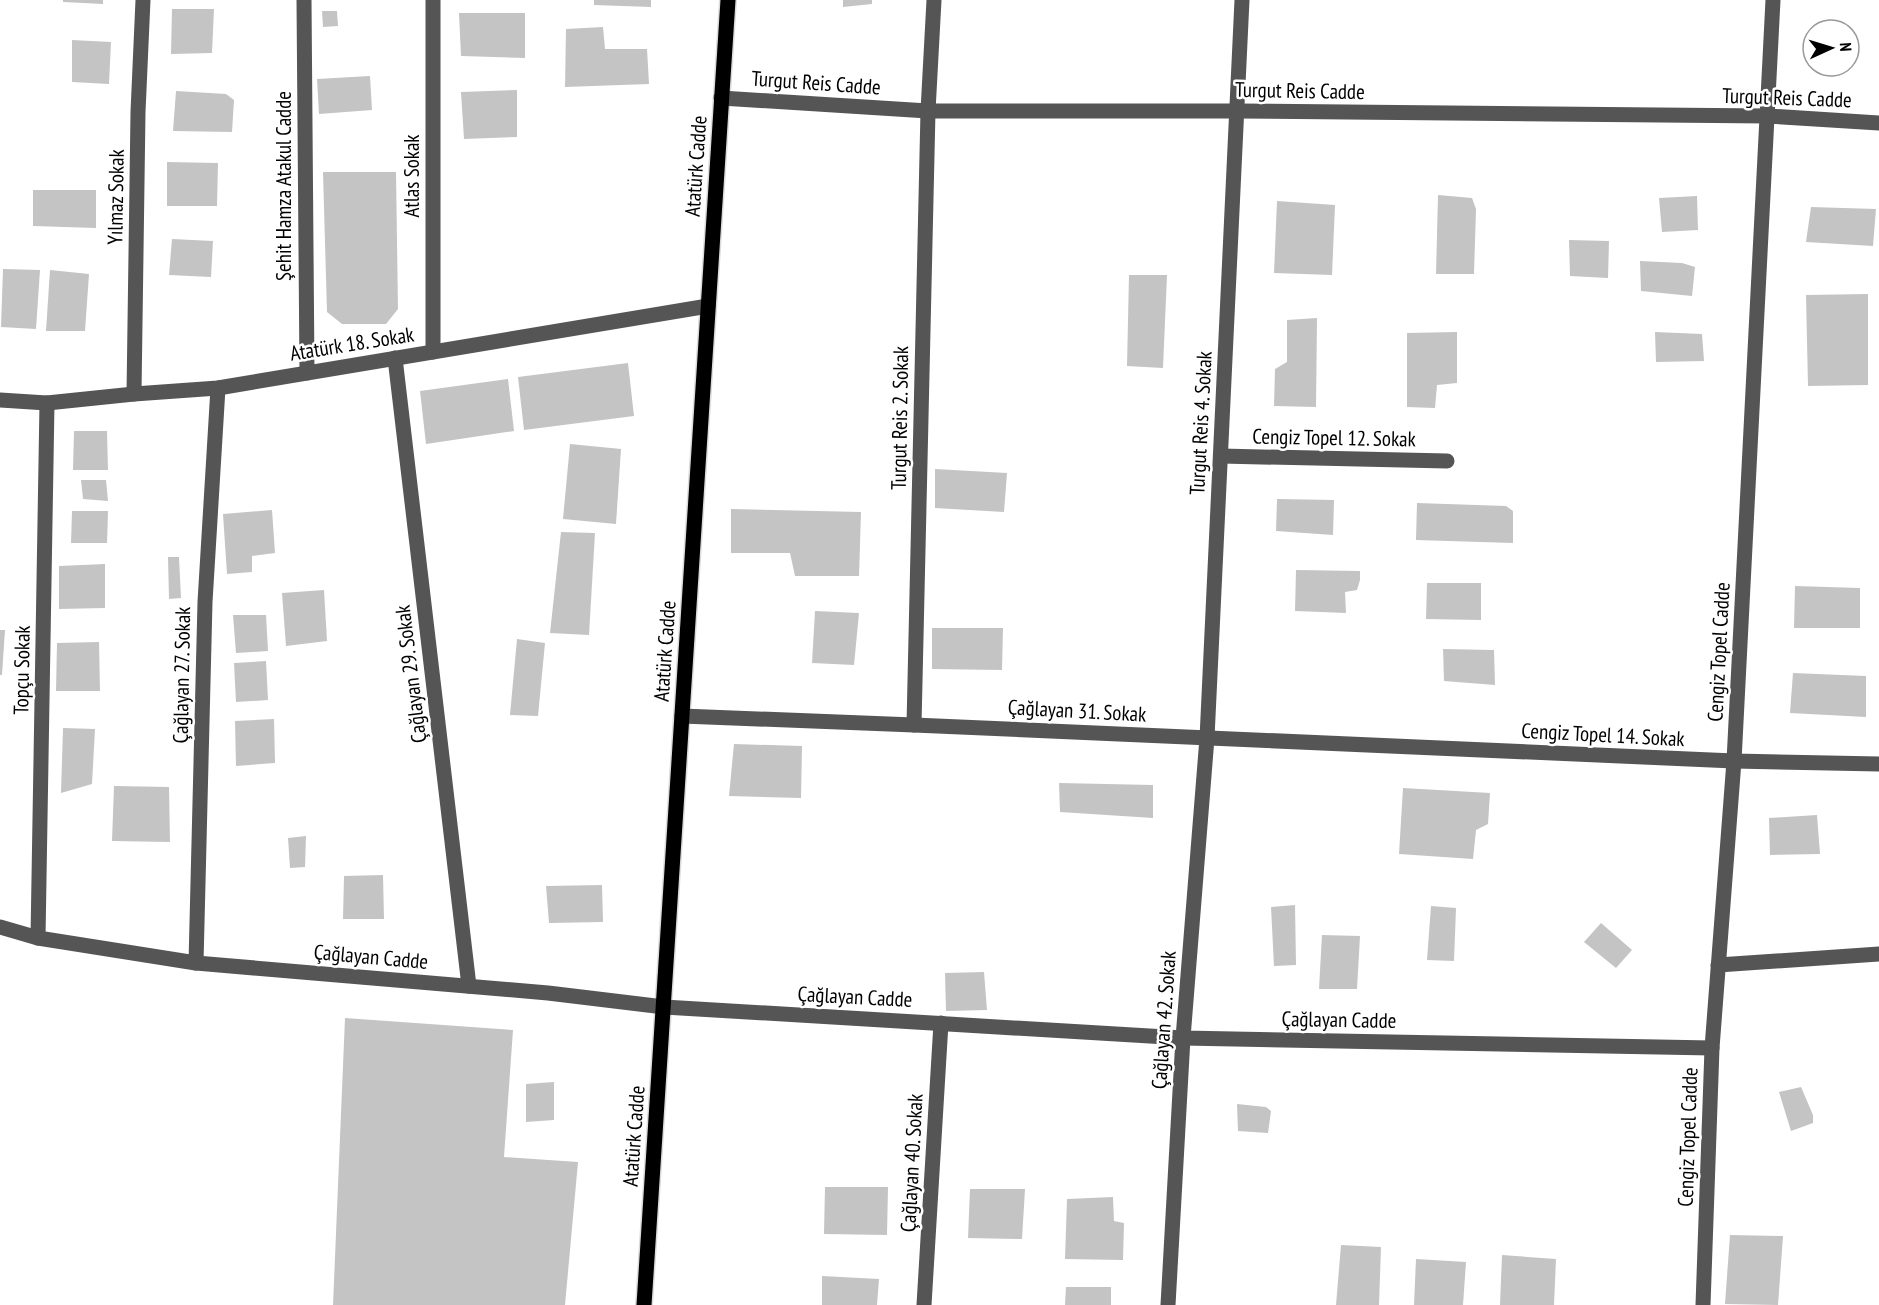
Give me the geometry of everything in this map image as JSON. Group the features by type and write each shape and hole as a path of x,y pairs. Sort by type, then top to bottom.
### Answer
{"main road":[{"name":"Atatürk Cadde","path":"644,1305 728,0"}],"street":[{"name":"Yılmaz Sokak","path":"134,394 138,112 143,0"},
{"name":"Şehit Hamza Atakul Cadde","path":"304,0 306,373"},
{"name":"Atlas Sokak","path":"433,352 434,0"},
{"name":"Turgut Reis 2. Sokak","path":"914,725 928,111 934,0"},
{"name":"Turgut Reis 4. Sokak","path":"1207,738 1242,0"},
{"name":"Cengiz Topel Cadde","path":"1703,1305 1712,1048 1734,761 1773,0"},
{"name":"Turgut Reis Cadde","path":"721,98 928,111 1238,111 1768,116 1879,123"},
{"name":"Atatürk 18. Sokak","path":"0,400 47,403 218,387 708,306"},
{"name":"Çağlayan 29. Sokak","path":"395,358 468,986"},
{"name":"Çağlayan 27. Sokak","path":"196,963 205,602 218,387"},
{"name":"Topçu Sokak","path":"38,938 47,403"},
{"name":"Cengiz Topel 12. Sokak","path":"1221,456 1447,461"},
{"name":"Çağlayan 31. Sokak","path":"682,716 1470,750"},
{"name":"Çağlayan 42. Sokak","path":"1168,1305 1183,1038 1207,738"},
{"name":"Cengiz Topel 14. Sokak","path":"1470,750 1734,761 1879,764"},
{"name":"Çağlayan Cadde","path":"0,927 38,938 196,963 548,993 664,1006 1183,1038 1712,1048"},
{"path":"1719,965 1879,954"},
{"name":"Çağlayan 40. Sokak","path":"924,1305 941,1023"}],"building":[{"path":"63,0 103,0 103,4 63,2"},
{"path":"594,0 651,0 651,7 594,5"},
{"path":"843,0 872,0 872,4 843,7"},
{"path":"172,9 214,9 212,53 171,54"},
{"path":"322,11 337,11 338,26 323,27"},
{"path":"459,13 525,13 525,58 461,56"},
{"path":"603,27 605,49 647,49 649,84 565,87 566,29"},
{"path":"72,40 111,42 109,84 72,82"},
{"path":"370,76 372,110 319,114 317,79"},
{"path":"517,90 517,137 464,139 461,92"},
{"path":"176,91 226,94 234,100 232,132 173,131"},
{"path":"167,162 218,163 217,206 167,206"},
{"path":"323,172 396,172 398,309 386,324 342,324 327,312"},
{"path":"33,190 96,190 96,228 33,226"},
{"path":"1438,195 1472,198 1476,209 1474,274 1436,274"},
{"path":"1697,196 1698,230 1662,232 1659,198"},
{"path":"1277,201 1335,205 1332,275 1274,273"},
{"path":"1811,207 1876,209 1873,246 1806,242"},
{"path":"172,239 213,241 211,277 169,275"},
{"path":"1569,240 1609,241 1608,278 1570,276"},
{"path":"1640,261 1682,263 1695,267 1692,296 1641,291"},
{"path":"3,269 40,270 36,329 1,327"},
{"path":"50,270 89,274 85,331 46,331"},
{"path":"1129,275 1167,275 1163,368 1127,366"},
{"path":"1868,294 1868,385 1808,386 1806,295"},
{"path":"1317,318 1316,407 1274,406 1275,369 1287,362 1287,320"},
{"path":"1457,332 1457,383 1437,385 1435,408 1407,407 1407,333"},
{"path":"1655,332 1702,334 1704,361 1656,362"},
{"path":"628,363 634,416 524,430 518,377"},
{"path":"508,379 514,431 426,444 420,391"},
{"path":"74,431 107,431 108,470 73,470"},
{"path":"570,444 621,449 616,524 563,519"},
{"path":"935,469 1007,473 1004,512 935,508"},
{"path":"81,480 106,480 108,501 83,499"},
{"path":"1277,499 1334,500 1333,535 1276,531"},
{"path":"1417,503 1506,506 1513,511 1513,543 1416,540"},
{"path":"731,509 861,512 859,576 795,576 790,553 731,553"},
{"path":"272,510 275,553 252,556 252,572 227,574 223,514"},
{"path":"72,511 108,511 107,543 71,543"},
{"path":"561,532 595,533 589,635 550,633"},
{"path":"168,557 179,557 181,598 169,599"},
{"path":"105,564 105,608 59,609 59,566"},
{"path":"1296,570 1360,571 1357,590 1345,592 1346,613 1295,611"},
{"path":"1427,583 1481,583 1481,620 1426,619"},
{"path":"1795,586 1860,588 1860,628 1794,628"},
{"path":"324,590 327,641 286,646 282,593"},
{"path":"815,611 859,613 854,665 812,663"},
{"path":"233,615 266,615 268,651 236,653"},
{"path":"932,628 1003,628 1002,670 932,669"},
{"path":"0,630 5,630 2,675 0,675"},
{"path":"517,639 545,643 538,716 510,715"},
{"path":"99,642 100,691 56,691 57,643"},
{"path":"1443,649 1494,650 1495,685 1444,681"},
{"path":"266,661 268,700 236,702 234,663"},
{"path":"1793,673 1866,676 1866,717 1790,713"},
{"path":"274,719 275,763 236,766 235,721"},
{"path":"63,728 95,729 92,784 61,793"},
{"path":"734,744 802,746 801,798 729,796"},
{"path":"1059,783 1153,785 1153,818 1060,812"},
{"path":"114,786 169,787 170,842 112,841"},
{"path":"1403,788 1490,793 1488,824 1476,830 1473,859 1399,854"},
{"path":"1817,815 1820,854 1770,855 1769,818"},
{"path":"306,836 305,867 290,868 288,838"},
{"path":"383,875 384,919 343,919 344,876"},
{"path":"602,885 603,922 549,923 546,886"},
{"path":"1295,905 1296,965 1274,966 1271,907"},
{"path":"1431,906 1456,908 1454,961 1427,960"},
{"path":"1601,923 1632,950 1616,968 1584,942"},
{"path":"1322,935 1360,936 1357,989 1319,989"},
{"path":"984,972 987,1010 946,1011 945,973"},
{"path":"345,1018 513,1030 504,1157 578,1162 565,1305 333,1305"},
{"path":"554,1082 554,1120 526,1122 526,1084"},
{"path":"1801,1087 1813,1115 1813,1123 1791,1131 1779,1092"},
{"path":"1237,1104 1266,1107 1271,1111 1268,1133 1238,1131"},
{"path":"825,1187 888,1187 887,1235 824,1234"},
{"path":"970,1189 1025,1189 1022,1239 968,1238"},
{"path":"1113,1197 1114,1221 1124,1223 1123,1260 1065,1259 1067,1199"},
{"path":"1730,1235 1783,1236 1778,1305 1725,1304"},
{"path":"1341,1245 1381,1247 1379,1305 1336,1305"},
{"path":"1502,1255 1556,1259 1554,1305 1500,1305"},
{"path":"1416,1259 1466,1262 1463,1305 1414,1305"},
{"path":"822,1276 879,1279 877,1305 822,1305"},
{"path":"1066,1287 1111,1287 1111,1305 1065,1305"}]}
